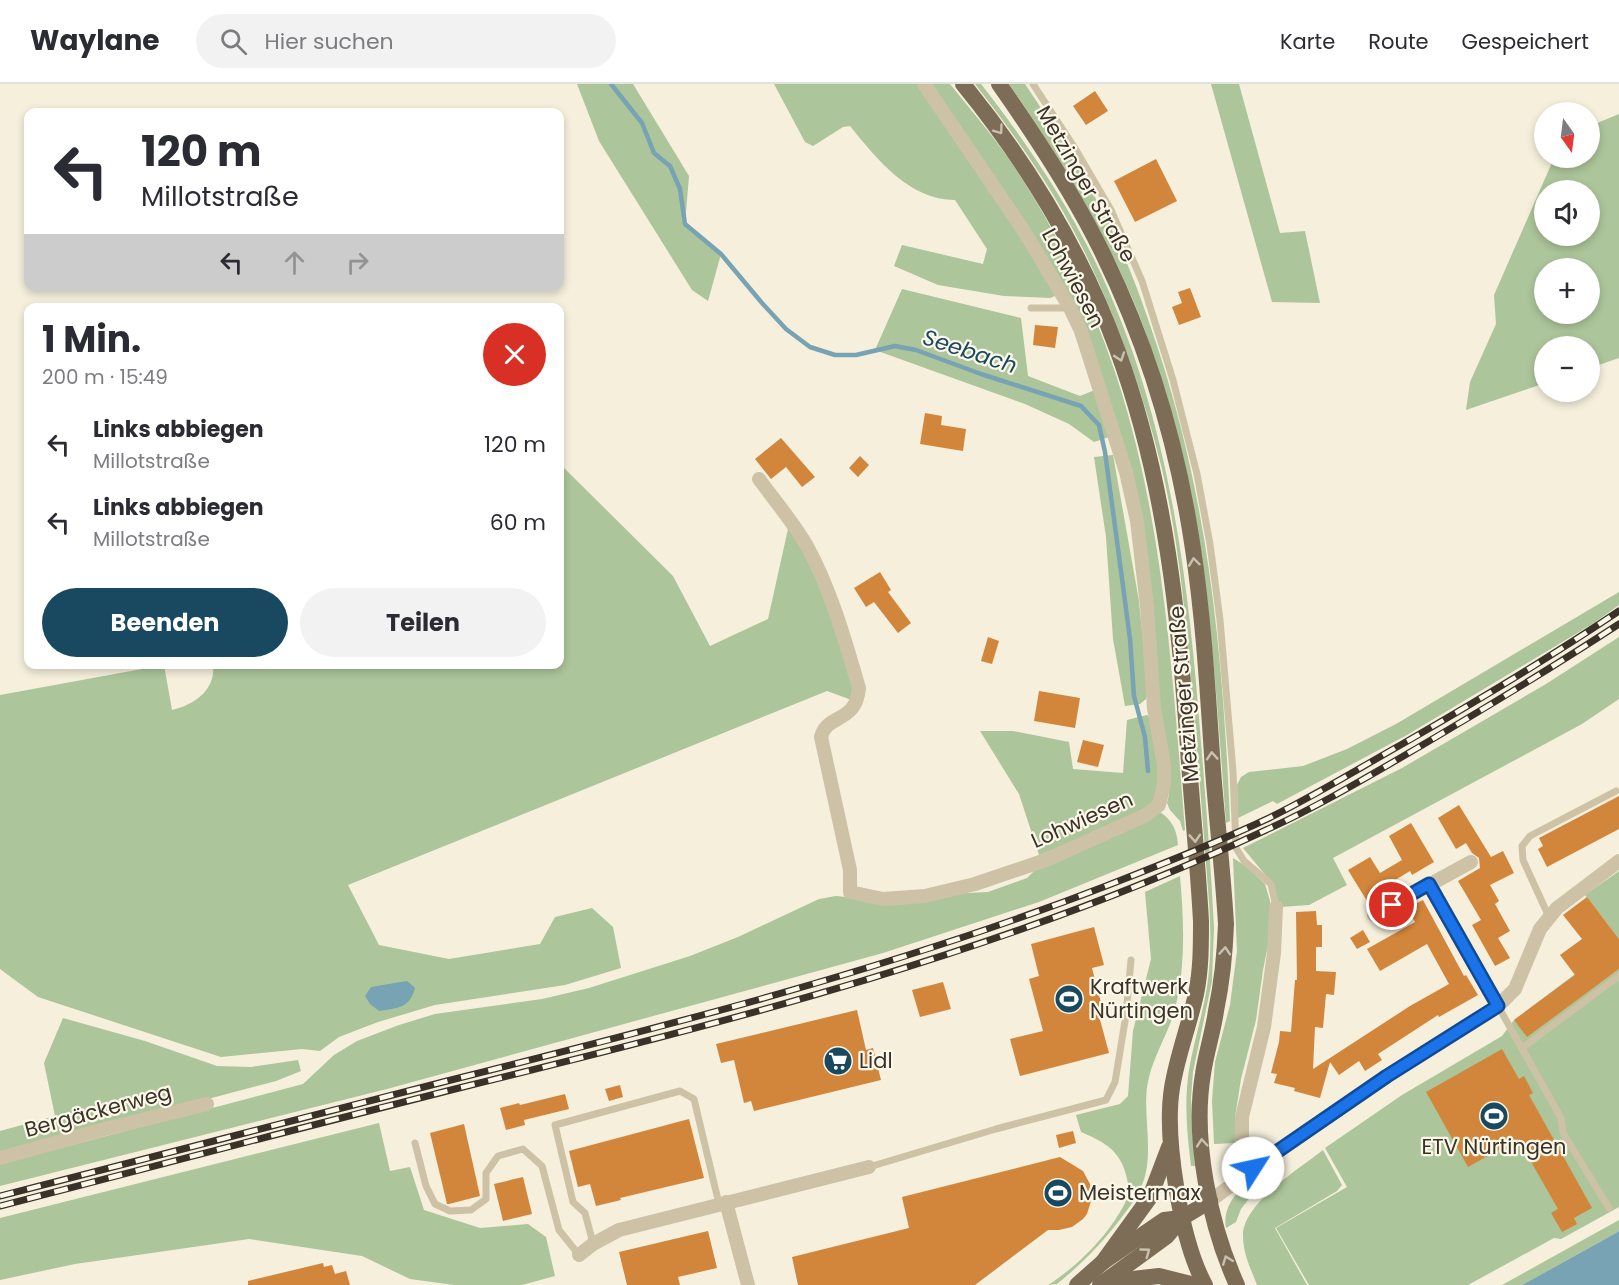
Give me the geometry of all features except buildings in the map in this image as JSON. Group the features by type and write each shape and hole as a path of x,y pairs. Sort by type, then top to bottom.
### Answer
{"main road":[{"name":"Metzinger Straße","path":"963,84 1017,154 1079,260 1118,350 1139,416 1158,490 1178,623 1201,921 1201,950 1196,993 1172,1089 1169,1116 1182,1218 1189,1249 1205,1285"},
{"name":"Metzinger Straße","path":"999,84 1028,125 1065,185 1103,254 1143,348 1163,413 1188,519 1202,631 1226,924 1225,956 1202,1074 1200,1101 1203,1153 1218,1235 1237,1285"},
{"path":"1103,1262 1140,1215 1154,1190 1171,1140"},
{"path":"1102,1284 1167,1236 1182,1218 1210,1201"},
{"path":"1077,1285 1103,1262 1164,1220 1182,1218"},
{"path":"1102,1284 1159,1276 1195,1285"}],"street":[{"name":"Lohwiesen","path":"759,479 807,546 821,575 832,602 859,688 857,702 852,711 824,728 821,737 850,870 850,892 883,899 925,896 975,884 1046,860 1146,815 1159,805 1164,775 1154,708 1147,606 1139,538 1126,472 1081,331 1070,308 1024,231 924,84"},
{"path":"1210,1201 1387,1076 1498,1006 1515,989 1540,929 1549,917 1557,908 1619,861"},
{"path":"1374,915 1471,862"},
{"path":"1429,884 1498,1006"},
{"name":"Metzinger Straße","path":"1258,1165 1242,1144 1242,1117 1264,1027 1275,953 1276,907"},
{"name":"Bergäckerweg","path":"0,1158 207,1104"},
{"path":"579,1255 593,1244 619,1230 870,1167"},
{"path":"723,1203 748,1285"}],"lane":[{"name":"Metzinger Straße","path":"1033,84 1076,150 1111,210 1142,281 1173,380 1197,474 1212,554 1233,771 1236,848 1244,861 1270,884 1276,907"},
{"path":"1030,308 1070,308"},
{"path":"1549,917 1523,860 1522,846 1530,836 1616,791"},
{"path":"870,1167 996,1129 1106,1100 1115,1082 1126,1015 1131,960"},
{"path":"1522,1048 1619,976"},
{"path":"1498,1006 1561,1118 1563,1133 1608,1208"},
{"path":"593,1244 585,1213 573,1202 555,1125 680,1091 694,1100 723,1203"},
{"path":"415,1143 426,1186 435,1204 450,1211 471,1210 486,1199 486,1173 498,1156 523,1149 542,1166 559,1230 579,1255"}],"green space":[{"path":"577,84 633,84 689,176 685,224 721,254 708,301 692,290 599,141"},
{"path":"774,84 920,84 1017,227 1057,295 1050,298 1004,296 938,285 894,266 902,245 983,264 987,249 955,200 938,198 909,185 883,164 850,126 843,127 813,146 805,142"},
{"path":"929,84 950,84 998,144 1023,180 1077,278 1111,362 1131,427 1147,493 1158,560 1174,695 1185,830 1183,831 1180,821 1167,803 1169,794 1146,571 1097,363"},
{"path":"975,84 981,84 1027,147 1056,190 1094,259 1120,317 1141,376 1171,495 1196,679 1214,928 1212,981 1193,1072 1191,1098 1195,1166 1191,1166 1187,1094 1191,1059 1208,980 1210,922 1185,617 1167,493 1139,388 1111,310 1088,259 1064,213 1036,168"},
{"path":"1009,84 1025,84 1087,183 1125,258 1160,355 1191,471 1211,586 1227,761 1230,821 1226,823 1206,590 1187,477 1173,420 1143,325 1111,252 1063,166"},
{"path":"1211,84 1239,84 1280,233 1305,231 1320,303 1272,302"},
{"path":"1619,114 1619,358 1600,365 1600,336 1534,336 1534,387 1466,410 1470,382 1496,324 1494,295 1534,204 1534,246 1600,246 1600,180 1544,180 1550,168 1600,168 1600,122"},
{"path":"902,289 1021,318 1028,376 1080,396 1095,390 1109,437 1094,442 1069,424 1025,404 875,350"},
{"path":"1113,455 1139,601 1147,682 1146,699 1140,704 1125,706 1113,639 1106,537 1094,457"},
{"path":"564,468 673,576 710,646 768,619 790,520 821,575 857,702 827,691 348,885 379,945 449,959 540,944 555,917 592,908 613,927 621,968 565,985 435,1005 378,1022 339,1037 320,1051 302,1049 221,1057 38,997 0,969 0,695 142,669 165,669 172,710 202,695 211,682 213,669 564,669"},
{"path":"1619,592 1619,605 1594,623 1407,735 1277,804 1273,801 1238,818 1237,785 1241,777 1249,772 1303,766 1347,749 1396,724"},
{"path":"1619,637 1619,699 1582,724 1333,858 1347,885 1309,905 1280,907 1272,883 1243,848 1402,768 1546,684"},
{"path":"1147,715 1150,717 1161,775 1160,791 1154,800 1142,810 1106,829 1039,855 1019,794 980,731 1013,731 1069,742 1073,769 1123,773 1127,720"},
{"path":"1160,812 1173,826 1178,845 1039,902 883,953 387,1089 0,1186 0,1164 303,1084 334,1055 357,1041 399,1025 435,1014 542,999 589,988 690,956 738,937 819,899 836,896 855,898 988,892 1027,878 1038,867"},
{"path":"1233,858 1247,867 1265,884 1270,901 1271,930 1256,1020 1241,1079 1235,1117 1235,1143 1214,1144 1212,1101 1215,1062 1230,1005 1237,951"},
{"path":"1619,871 1619,939 1585,895"},
{"path":"1180,876 1183,945 1181,979 1174,1013 1152,1068 1147,1087 1148,1151 1145,1176 1141,1187 1129,1189 1120,1159 1101,1142 1081,1132 1076,1115 1120,1104 1128,1096 1133,1031 1151,959 1145,892"},
{"name":"ETV Nürtingen","path":"1587,965 1600,983 1619,969 1619,1207 1561,1239 1554,1238 1468,1285 1309,1285 1276,1228 1347,1187 1325,1148 1402,1095 1502,1036 1514,1020"},
{"path":"63,1018 145,1041 217,1066 251,1067 298,1060 301,1071 276,1081 0,1154 0,1131 55,1116 44,1063"},
{"path":"379,1123 390,1171 410,1167 424,1210 480,1228 528,1224 546,1237 555,1276 522,1285 454,1285 410,1279 362,1256 249,1239 75,1264 0,1280 0,1218"},
{"path":"1323,1150 1342,1185 1337,1191 1275,1228 1307,1285 1257,1285 1244,1249 1245,1224 1252,1212 1274,1188"},
{"path":"1246,1184 1251,1196 1241,1209 1236,1222 1226,1228 1225,1221 1230,1203"},
{"path":"1129,1194 1135,1199 1099,1244 1057,1284 1048,1285 1084,1257 1106,1233"},
{"path":"1619,1220 1619,1231 1616,1233 1522,1285 1502,1285"}],"water":[{"path":"407,981 415,988 413,995 410,1000 397,1008 379,1011 370,1004 365,996 371,987"},
{"path":"1619,1231 1619,1285 1522,1285 1616,1233"}],"waterway":[{"name":"Seebach","path":"611,84 642,123 654,153 670,166 680,189 685,224 721,254 786,329 810,347 835,355 856,355 895,346 916,350 981,374 1081,406 1099,425 1105,452 1130,639 1134,696 1145,737 1148,771"}],"railway":[{"path":"0,1196 697,1017 944,944 1025,916 1187,854 1284,810 1486,695 1619,611"},
{"path":"0,1206 765,1009 969,947 1069,912 1168,873 1305,811 1470,717 1619,624"}],"place":[{"name":"Kraftwerk Nürtingen","path":"1069,999"},
{"name":"Lidl","path":"838,1061"},
{"name":"ETV Nürtingen","path":"1494,1116"},
{"name":"Meistermax","path":"1058,1193"}],"route":[{"path":"1253,1168 1387,1076 1498,1006 1429,884 1392,905"}]}
